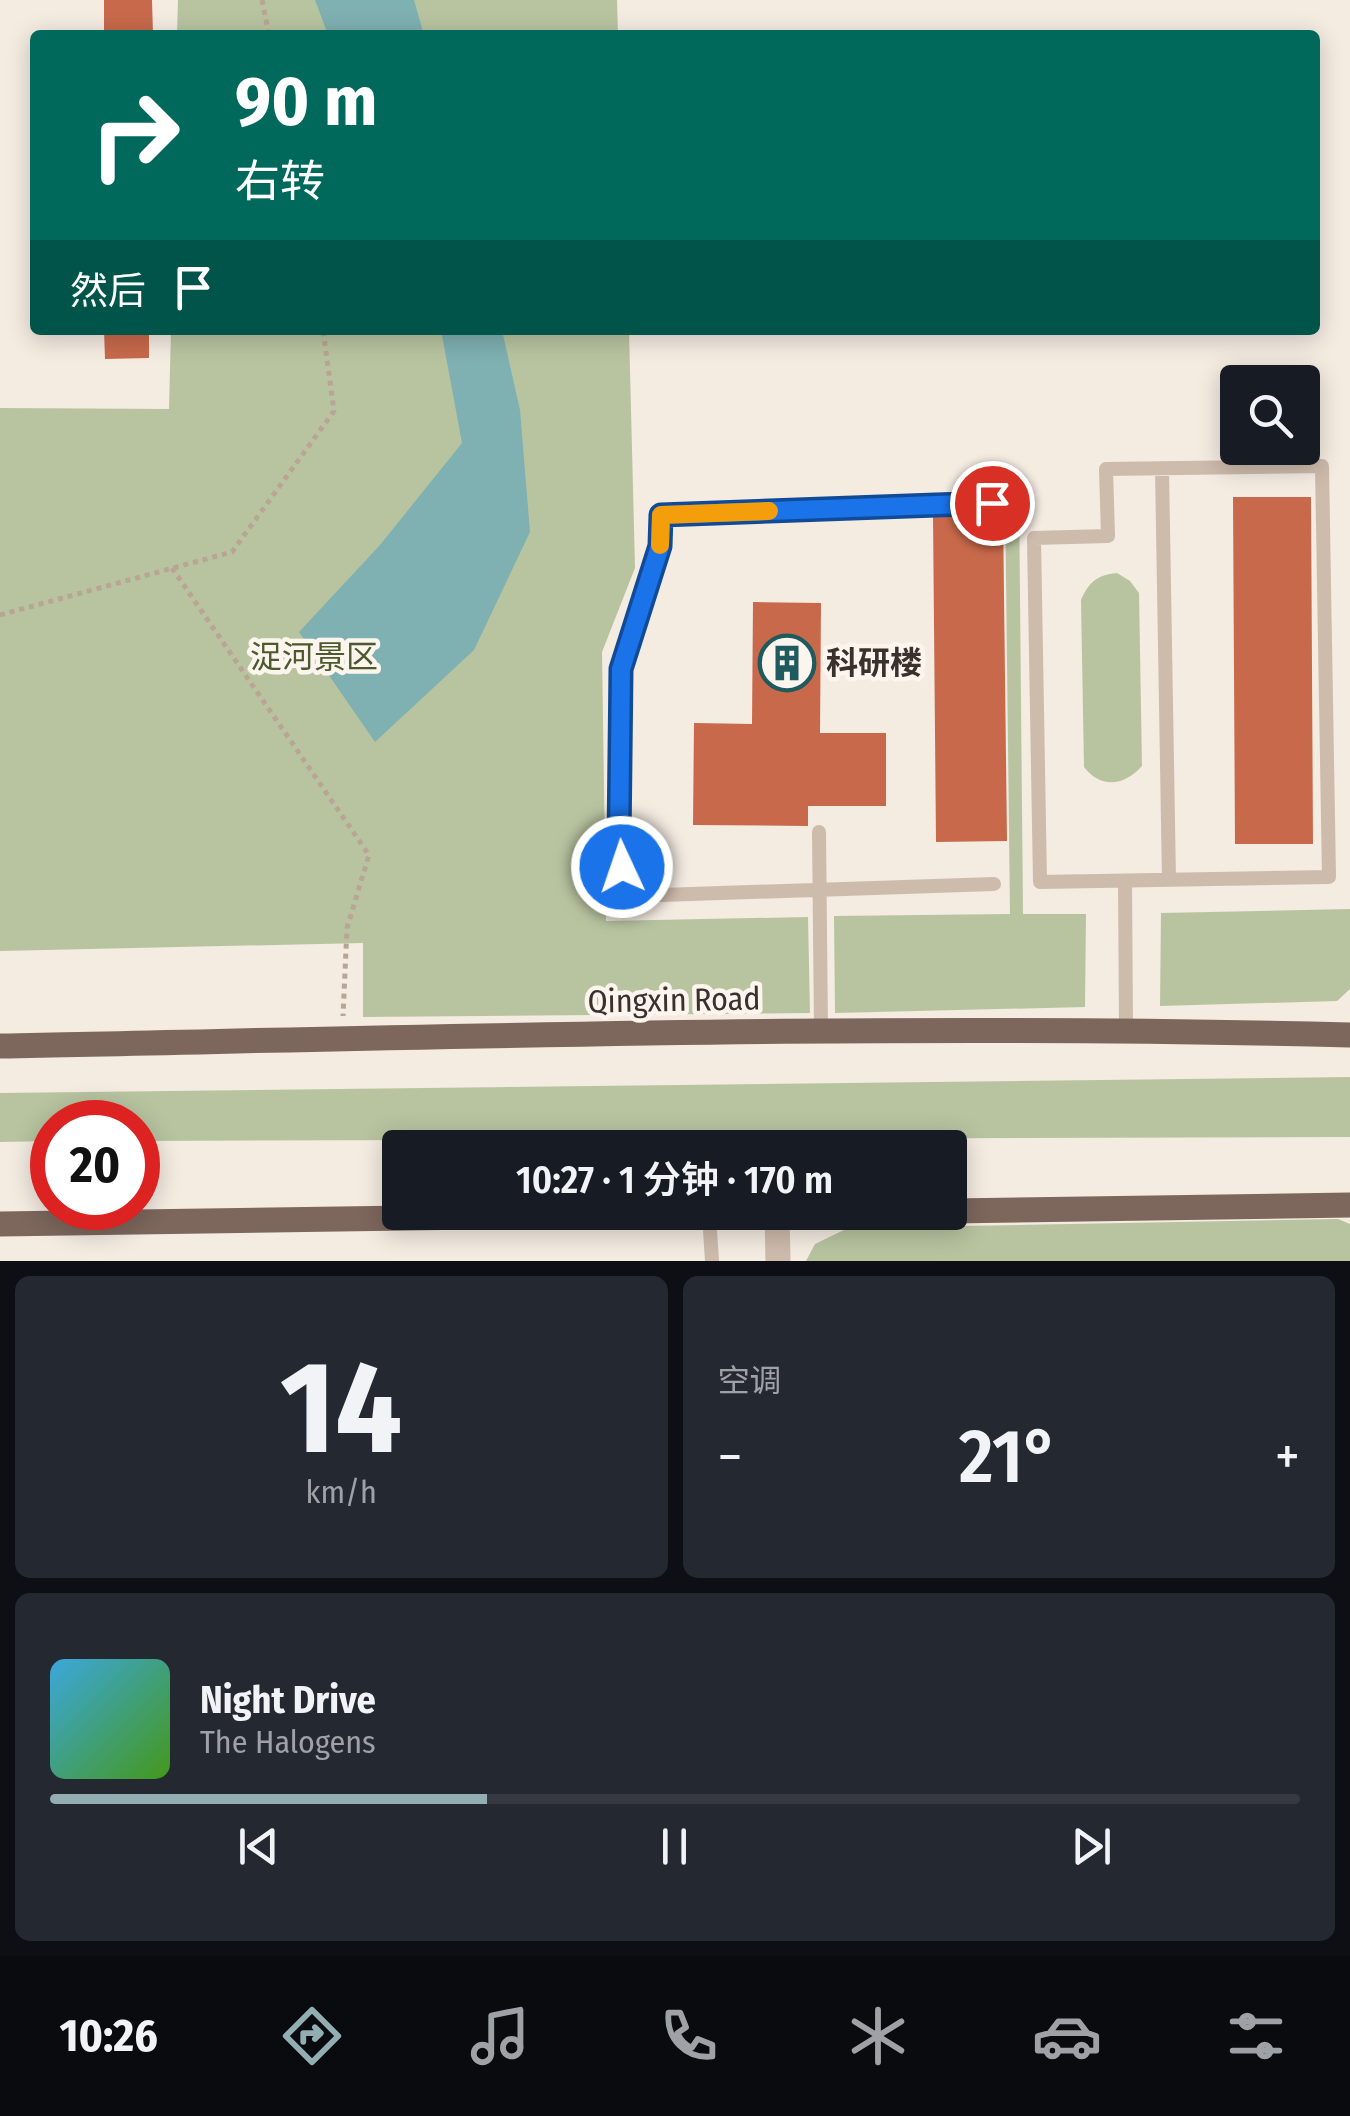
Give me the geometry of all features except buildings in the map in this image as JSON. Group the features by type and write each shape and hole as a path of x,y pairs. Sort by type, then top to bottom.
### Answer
{"main road":[{"name":"Qingxin Road","path":"0,1046 821,1030 1126,1029 1350,1035"},
{"path":"967,1211 1350,1206"},
{"path":"0,1224 382,1219"}],"street":[{"path":"778,1230 778,1261"}],"lane":[{"path":"1322,466 1329,878 1169,880 1040,882 1034,538 1108,536 1106,469 1322,466"},
{"path":"1162,468 1169,880"},
{"path":"992,503 661,515 660,546 621,669 619,841 622,867 639,885 662,895 994,884"},
{"path":"819,832 821,1030"},
{"path":"1125,880 1126,1029"},
{"path":"710,1230 712,1261"}],"path":[{"path":"262,0 268,30"},
{"path":"0,615 232,552 334,411 324,335"},
{"path":"172,568 369,854 347,928 342,1039"}],"green space":[{"path":"178,0 617,0 618,30 177,30"},
{"name":"浞河景区","path":"171,335 629,335 635,568 602,652 606,921 808,917 810,1013 363,1017 363,943 0,951 0,408 169,409"},
{"path":"1019,490 1023,914 1086,914 1085,1007 835,1013 834,916 1010,914 1005,491"},
{"path":"1117,573 1139,593 1142,766 1128,778 1105,782 1084,767 1081,600 1095,580"},
{"path":"1350,909 1350,989 1337,1001 1160,1006 1161,913"},
{"path":"1350,1077 1350,1137 967,1138 967,1130 382,1130 382,1140 160,1141 160,1100 30,1100 30,1141 0,1142 0,1093"},
{"path":"1338,1219 1350,1224 1350,1261 806,1261 815,1244 844,1230 967,1230 967,1226"}],"water":[{"path":"315,0 414,0 423,30 326,30"},
{"path":"442,335 503,335 520,410 530,532 474,650 375,742 299,632 380,545 462,443"}],"slow traffic":[{"path":"660,545 661,515 769,511"}],"place":[{"name":"科研楼","path":"787,663"}],"route":[{"path":"622,867 621,669 660,546 661,515 992,503"}]}
